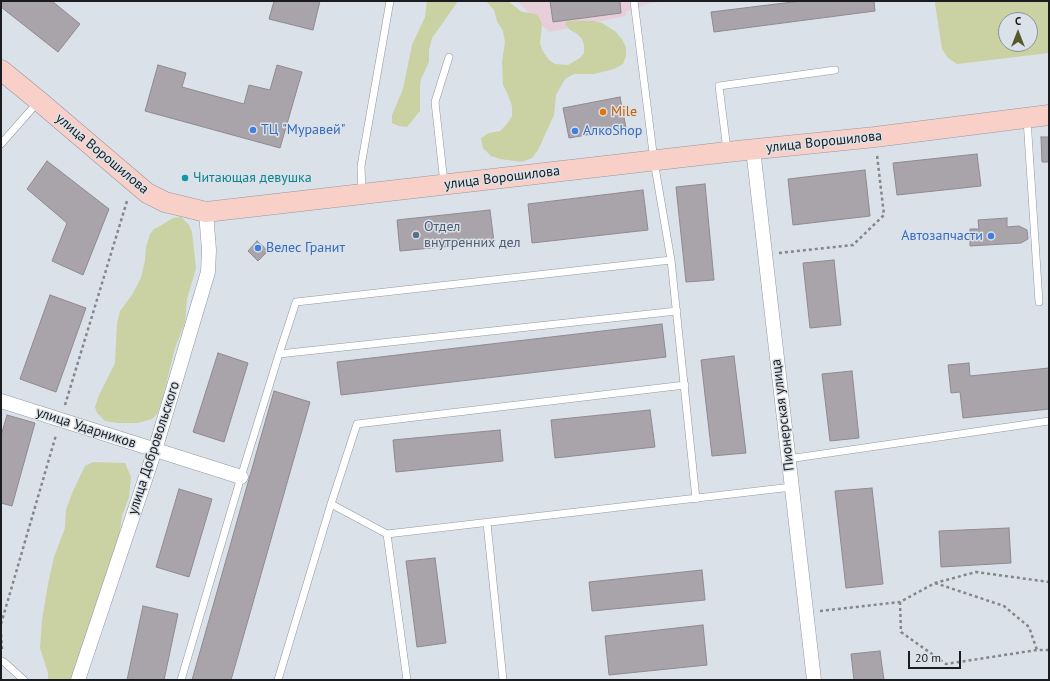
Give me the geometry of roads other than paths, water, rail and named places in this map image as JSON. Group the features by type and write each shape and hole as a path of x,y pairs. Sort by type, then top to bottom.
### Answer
{"main road":[{"name":"улица Ворошилова","path":"1,70 147,193 165,202 206,212 753,149 875,137 1049,115"}],"street":[{"name":"Пионерская улица","path":"753,149 814,680"},
{"name":"улица Добровольского","path":"78,680 155,450 208,272 209,250 206,212"},
{"name":"улица Ударников","path":"1,401 241,478"}],"lane":[{"path":"362,195 361,166 390,1"},
{"path":"634,1 654,161 671,260 696,499"},
{"path":"444,185 435,102 449,57"},
{"path":"727,152 719,86 835,70"},
{"path":"1,144 39,101"},
{"path":"1026,117 1039,302"},
{"path":"181,680 241,478 296,302 671,260"},
{"path":"279,354 676,311"},
{"path":"278,680 331,504 357,424 684,385"},
{"path":"788,459 1049,421"},
{"path":"331,504 387,534 792,487"},
{"path":"487,523 503,680"},
{"path":"387,534 407,680"},
{"path":"1,661 24,680"}],"place":[{"name":"Mile","path":"603,112"},
{"name":"ТЦ \"Муравей\"","path":"253,130"},
{"name":"АлкоShop","path":"575,131"},
{"name":"Читающая девушка","path":"185,178"},
{"name":"Отдел внутренних дел","path":"416,235"},
{"name":"Автозапчасти","path":"991,236"},
{"name":"Велес Гранит","path":"258,248"}]}
